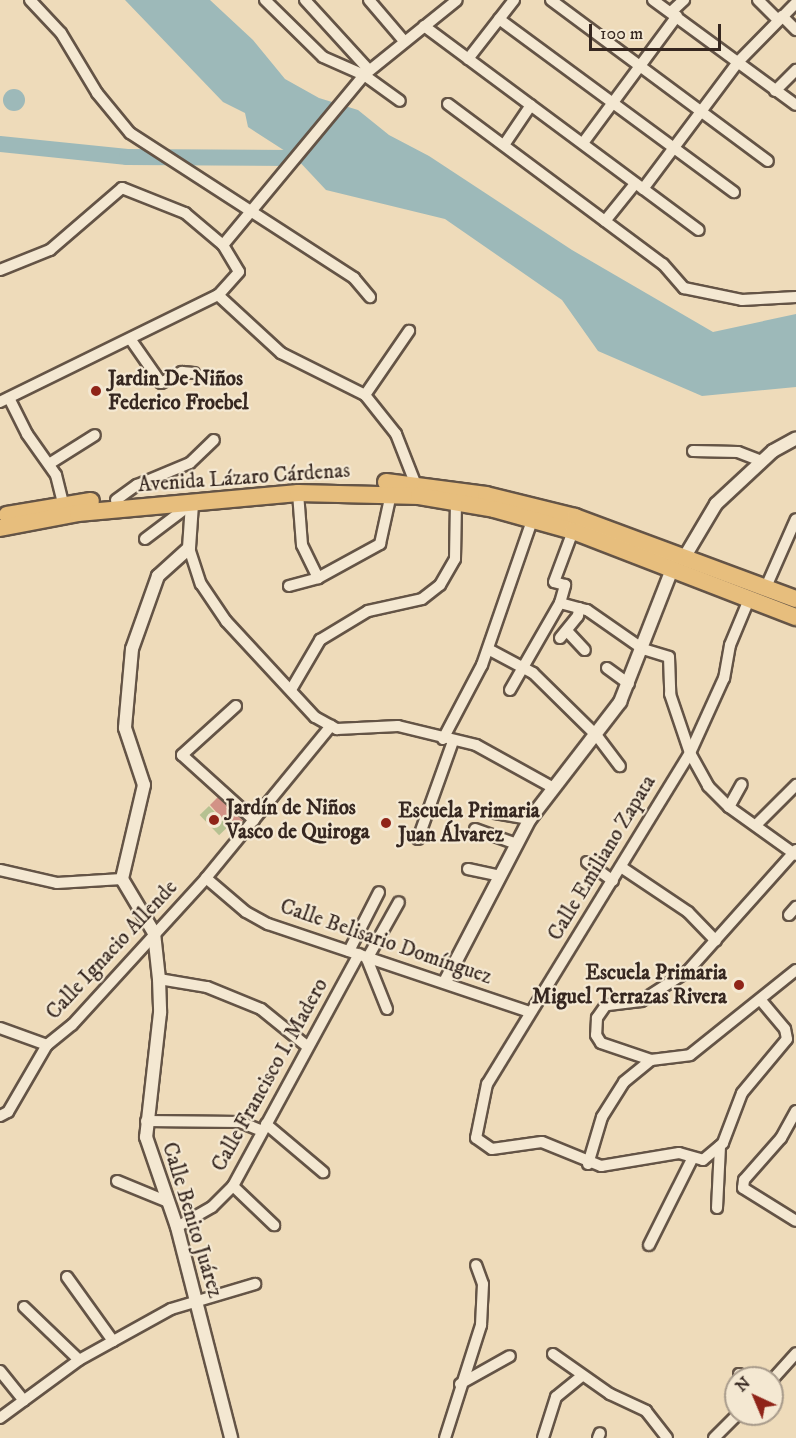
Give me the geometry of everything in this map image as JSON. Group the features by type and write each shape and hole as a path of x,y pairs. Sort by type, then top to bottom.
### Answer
{"main road":[{"name":"Avenida Lázaro Cárdenas","path":"0,517 63,503 346,481 418,490 539,507 678,564 796,617"},
{"name":"Avenida Lázaro Cárdenas","path":"0,528 78,513 298,493 391,494 418,490 456,502 533,518 678,564 766,587 796,599"}],"street":[{"path":"30,0 61,33 97,93 130,132 354,278 370,297"},
{"path":"266,0 323,57 367,73"},
{"path":"305,0 367,73 400,100"},
{"path":"369,0 403,40"},
{"path":"223,245 254,211 367,73 403,40 457,0"},
{"path":"468,59 514,0"},
{"path":"551,0 768,160"},
{"path":"653,0 796,105"},
{"path":"583,143 641,65 684,0"},
{"path":"758,0 796,30"},
{"path":"605,221 672,149 738,62 796,3"},
{"path":"499,19 672,149 734,192"},
{"path":"424,26 699,230"},
{"path":"775,91 796,70"},
{"path":"448,104 663,264 684,288 742,300 796,297"},
{"path":"504,145 531,105"},
{"path":"0,270 50,250 122,188 185,213 223,245 239,272 219,295 5,400 62,487 63,503"},
{"path":"219,295 288,357 365,395 396,434 418,490"},
{"path":"365,395 409,331"},
{"path":"131,340 161,383 182,372 194,373"},
{"path":"49,464 95,435"},
{"path":"445,982 530,819 597,736 629,684 678,564 701,522 761,461 796,438"},
{"path":"116,500 137,485 190,463 214,440"},
{"path":"693,451 738,452 761,461"},
{"path":"298,493 304,553 318,578"},
{"path":"289,586 318,578 380,544 391,494"},
{"path":"292,688 320,640 368,611 422,599 440,585 455,559 456,502"},
{"path":"145,539 192,504"},
{"path":"192,504 189,548 201,584 226,621 292,688 315,717 331,726 398,726 476,745 554,788"},
{"path":"418,839 448,740 488,649 533,518"},
{"path":"766,587 796,519"},
{"path":"510,690 560,603 565,585 555,582 573,531"},
{"path":"0,870 57,883 122,879 144,785 125,728 133,643 158,576 189,548"},
{"name":"Calle Emiliano Zapata","path":"588,1164 570,1151 542,1142 492,1149 475,1133 487,1084 690,753 724,678 730,645 750,597"},
{"path":"560,603 579,608 643,649 671,660 670,694 690,753 708,786 729,807 795,853 688,971 641,1001 606,1005 596,1023 601,1043 651,1060 690,1055 762,1002 796,970"},
{"path":"579,608 563,635 585,650"},
{"path":"488,649 523,667 597,736 620,766"},
{"path":"607,668 629,684"},
{"path":"236,706 182,755 254,820"},
{"name":"Calle Ignacio Allende","path":"4,1114 46,1045 72,1025 206,878 331,726"},
{"path":"729,807 742,784"},
{"path":"756,825 796,785"},
{"path":"495,813 530,819"},
{"path":"475,829 517,844"},
{"path":"587,862 612,882"},
{"path":"621,867 688,912 716,941"},
{"path":"468,869 500,876"},
{"name":"Calle Belisario Domínguez","path":"206,878 246,912 268,924 530,1012"},
{"name":"Calle Benito Juárez","path":"122,879 154,933 159,979 160,1013 146,1137 166,1201 177,1227 231,1438"},
{"path":"379,892 358,955 387,1009"},
{"path":"358,955 399,902"},
{"name":"Calle Francisco I. Madero","path":"177,1227 212,1206 233,1186 358,955"},
{"path":"159,979 207,987 261,1009 308,1047"},
{"path":"717,1208 720,1146 742,1093 788,1034 762,1002"},
{"path":"0,1028 46,1045"},
{"path":"651,1060 624,1082 603,1117 588,1164 679,1154 698,1159"},
{"path":"796,1111 782,1138 744,1180 743,1188 796,1221"},
{"path":"146,1121 240,1122 264,1128 323,1172"},
{"path":"649,1245 698,1159 720,1146"},
{"path":"117,1181 166,1201"},
{"path":"233,1186 274,1225"},
{"path":"445,1438 459,1384 481,1325 483,1284 476,1265"},
{"path":"67,1277 113,1341"},
{"path":"0,1418 79,1360 113,1341 197,1299 255,1284"},
{"path":"24,1307 79,1360"},
{"path":"784,1366 796,1353"},
{"path":"553,1354 582,1376 646,1411 662,1426 666,1438"},
{"path":"459,1384 510,1356"},
{"path":"0,1371 24,1401"},
{"path":"543,1438 556,1397 582,1376"},
{"path":"714,1438 726,1426"}],"green space":[{"path":"209,806 228,826 219,835 200,815"}],"water":[{"path":"125,0 210,0 253,40 285,79 319,98 358,110 389,135 429,156 572,250 713,332 796,314 796,387 702,396 598,351 562,300 445,219 326,190 296,158 248,127 245,113 223,102"},
{"path":"14,89 22,92 25,100 22,108 14,111 6,108 3,100 6,92"}],"building":[{"path":"218,797 243,821 234,832 210,805"}],"waterway":[{"path":"0,144 127,157 296,158"}],"place":[{"name":"Jardin De Niños Federico Froebel","path":"96,391"},
{"name":"Jardín de Niños Vasco de Quiroga","path":"214,820"},
{"name":"Escuela Primaria Juan Álvarez","path":"386,823"},
{"name":"Escuela Primaria Miguel Terrazas Rivera","path":"739,985"}]}
